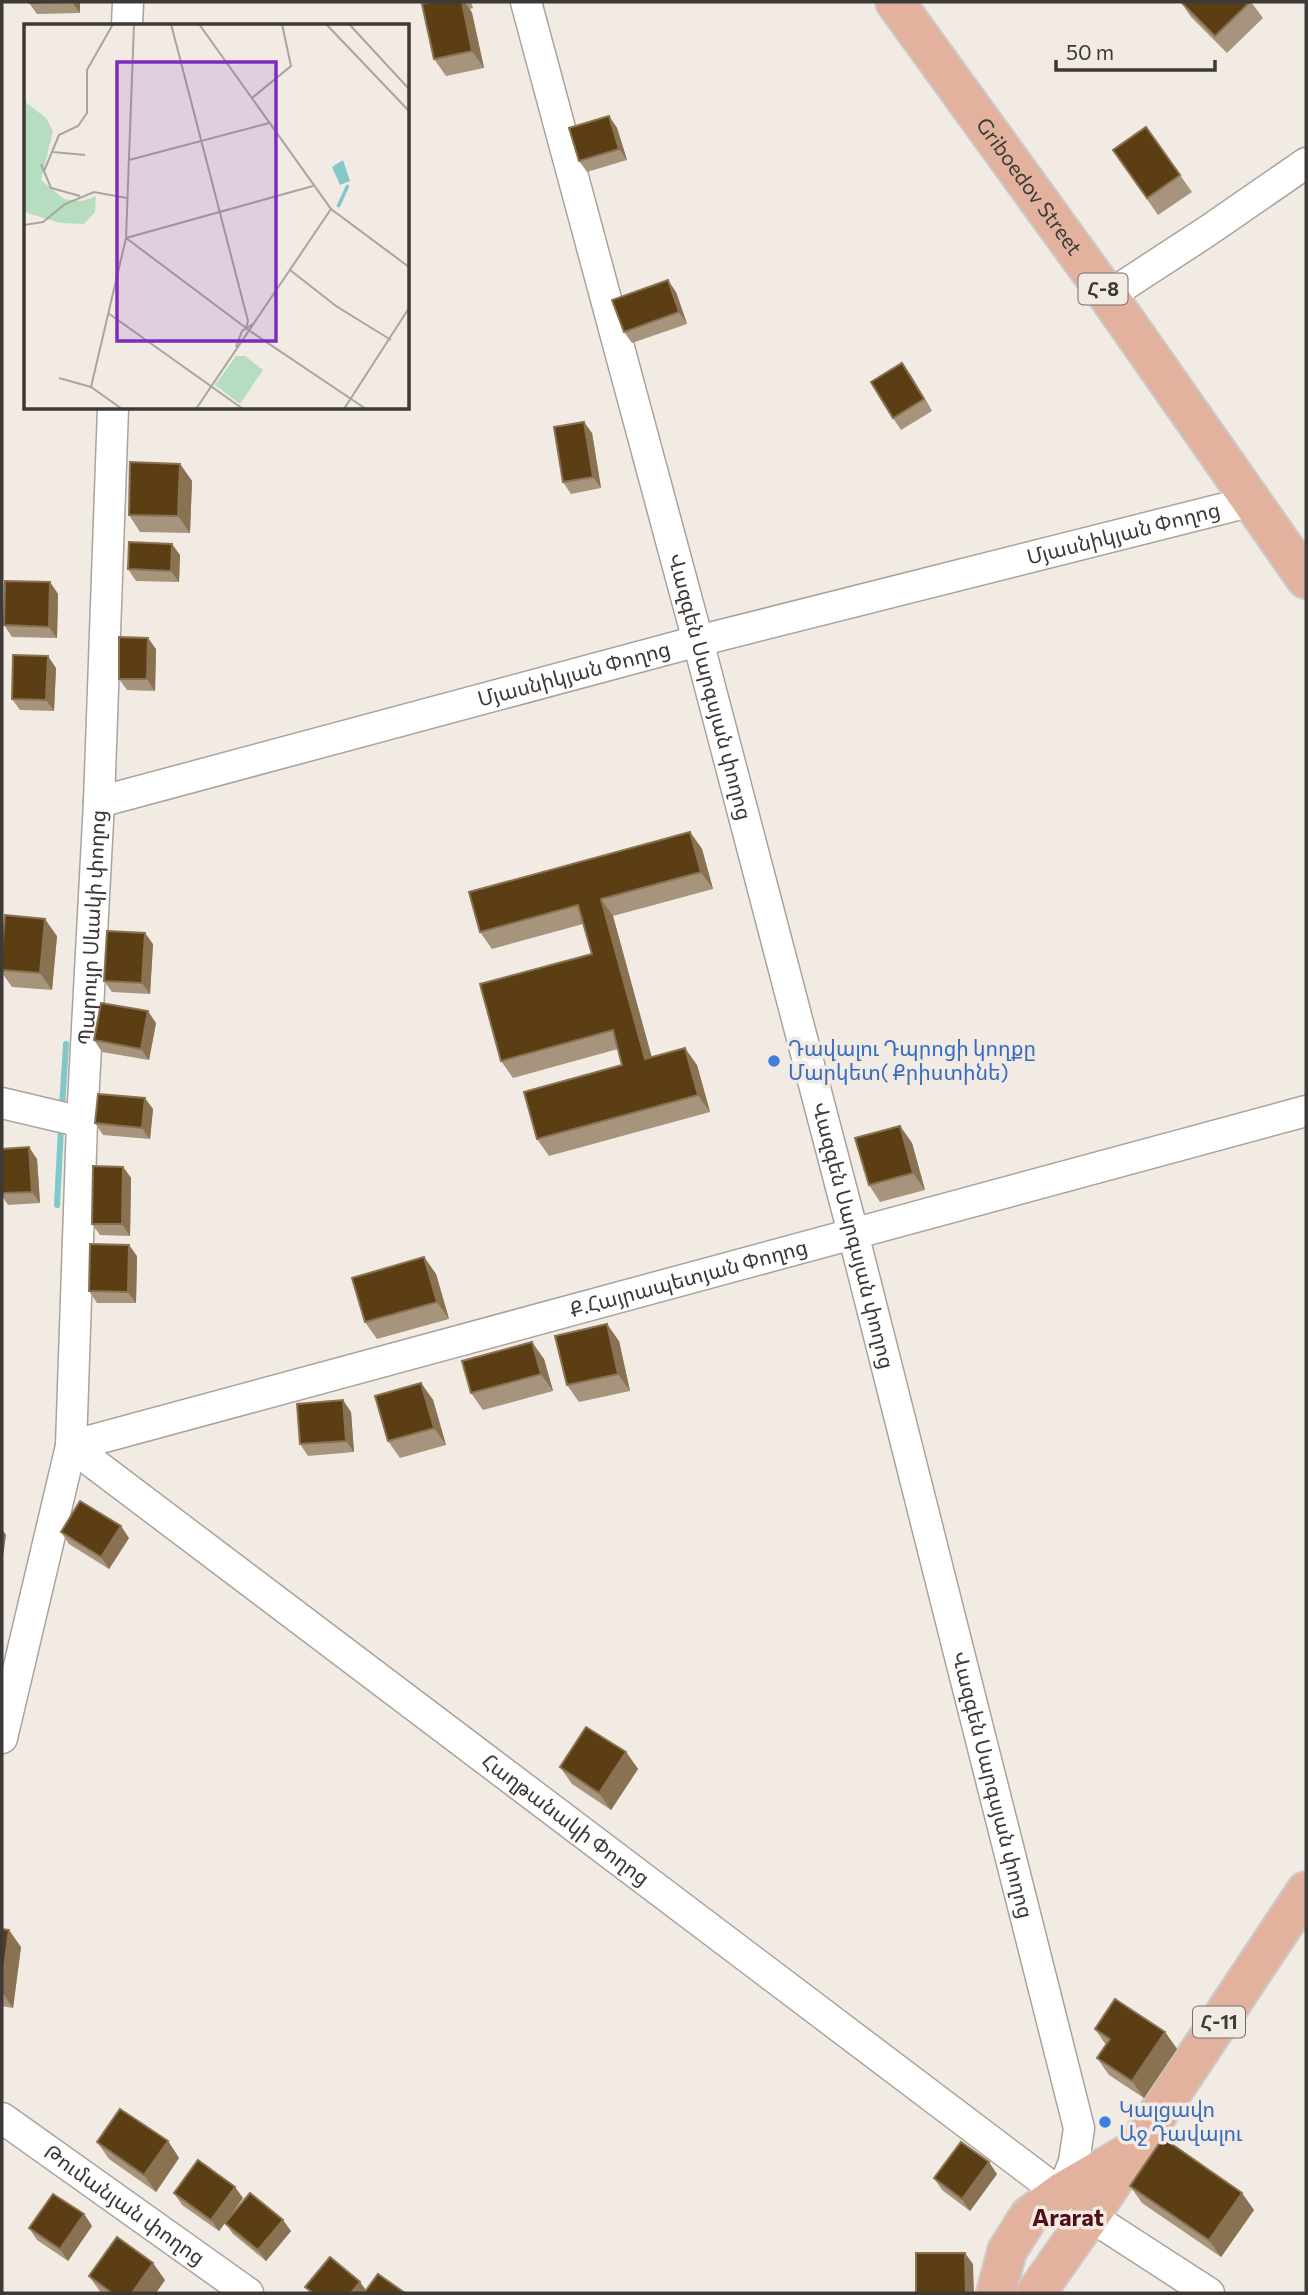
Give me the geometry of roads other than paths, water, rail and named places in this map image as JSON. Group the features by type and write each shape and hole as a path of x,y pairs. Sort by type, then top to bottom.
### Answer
{"main road":[{"name":"Griboedov Street","path":"895,2 1108,296 1306,579"},
{"name":"Հ-11","path":"1036,2293 1306,1891"},
{"name":"Հ-11","path":"996,2293 1007,2252 1029,2216 1062,2192 1131,2153"}],"street":[{"path":"127,24 128,2"},
{"name":"Վազգեն Սարգսյան փողոց","path":"526,2 698,641 853,1233 1079,2128 1073,2162 1062,2192"},
{"path":"1108,296 1306,163"},
{"name":"Պարույր Սևակի փողոց","path":"2,1738 71,1446 82,1122 99,802 113,410"},
{"name":"Մյասնիկյան Փողոց","path":"99,802 698,641 1253,501"},
{"path":"2,1103 82,1122"},
{"name":"Ք.Հայրապետյան Փողոց","path":"71,1446 1306,1111"},
{"name":"Հաղթանակի Փողոց","path":"71,1446 1062,2192"},
{"name":"Թումանյան փողոց","path":"2,2118 248,2293"},
{"path":"1062,2192 1090,2216 1209,2293"}],"waterway":[{"path":"62,1107 66,1044"},
{"path":"57,1205 61,1128"}],"place":[{"name":"Դավալու Դպրոցի կողքը Մարկետ( Քրիստինե)","path":"774,1061"},
{"name":"Կալցավո Աջ Դավալու","path":"1105,2122"}],"district":[{"name":"Ararat","path":"1068,2218"}]}
